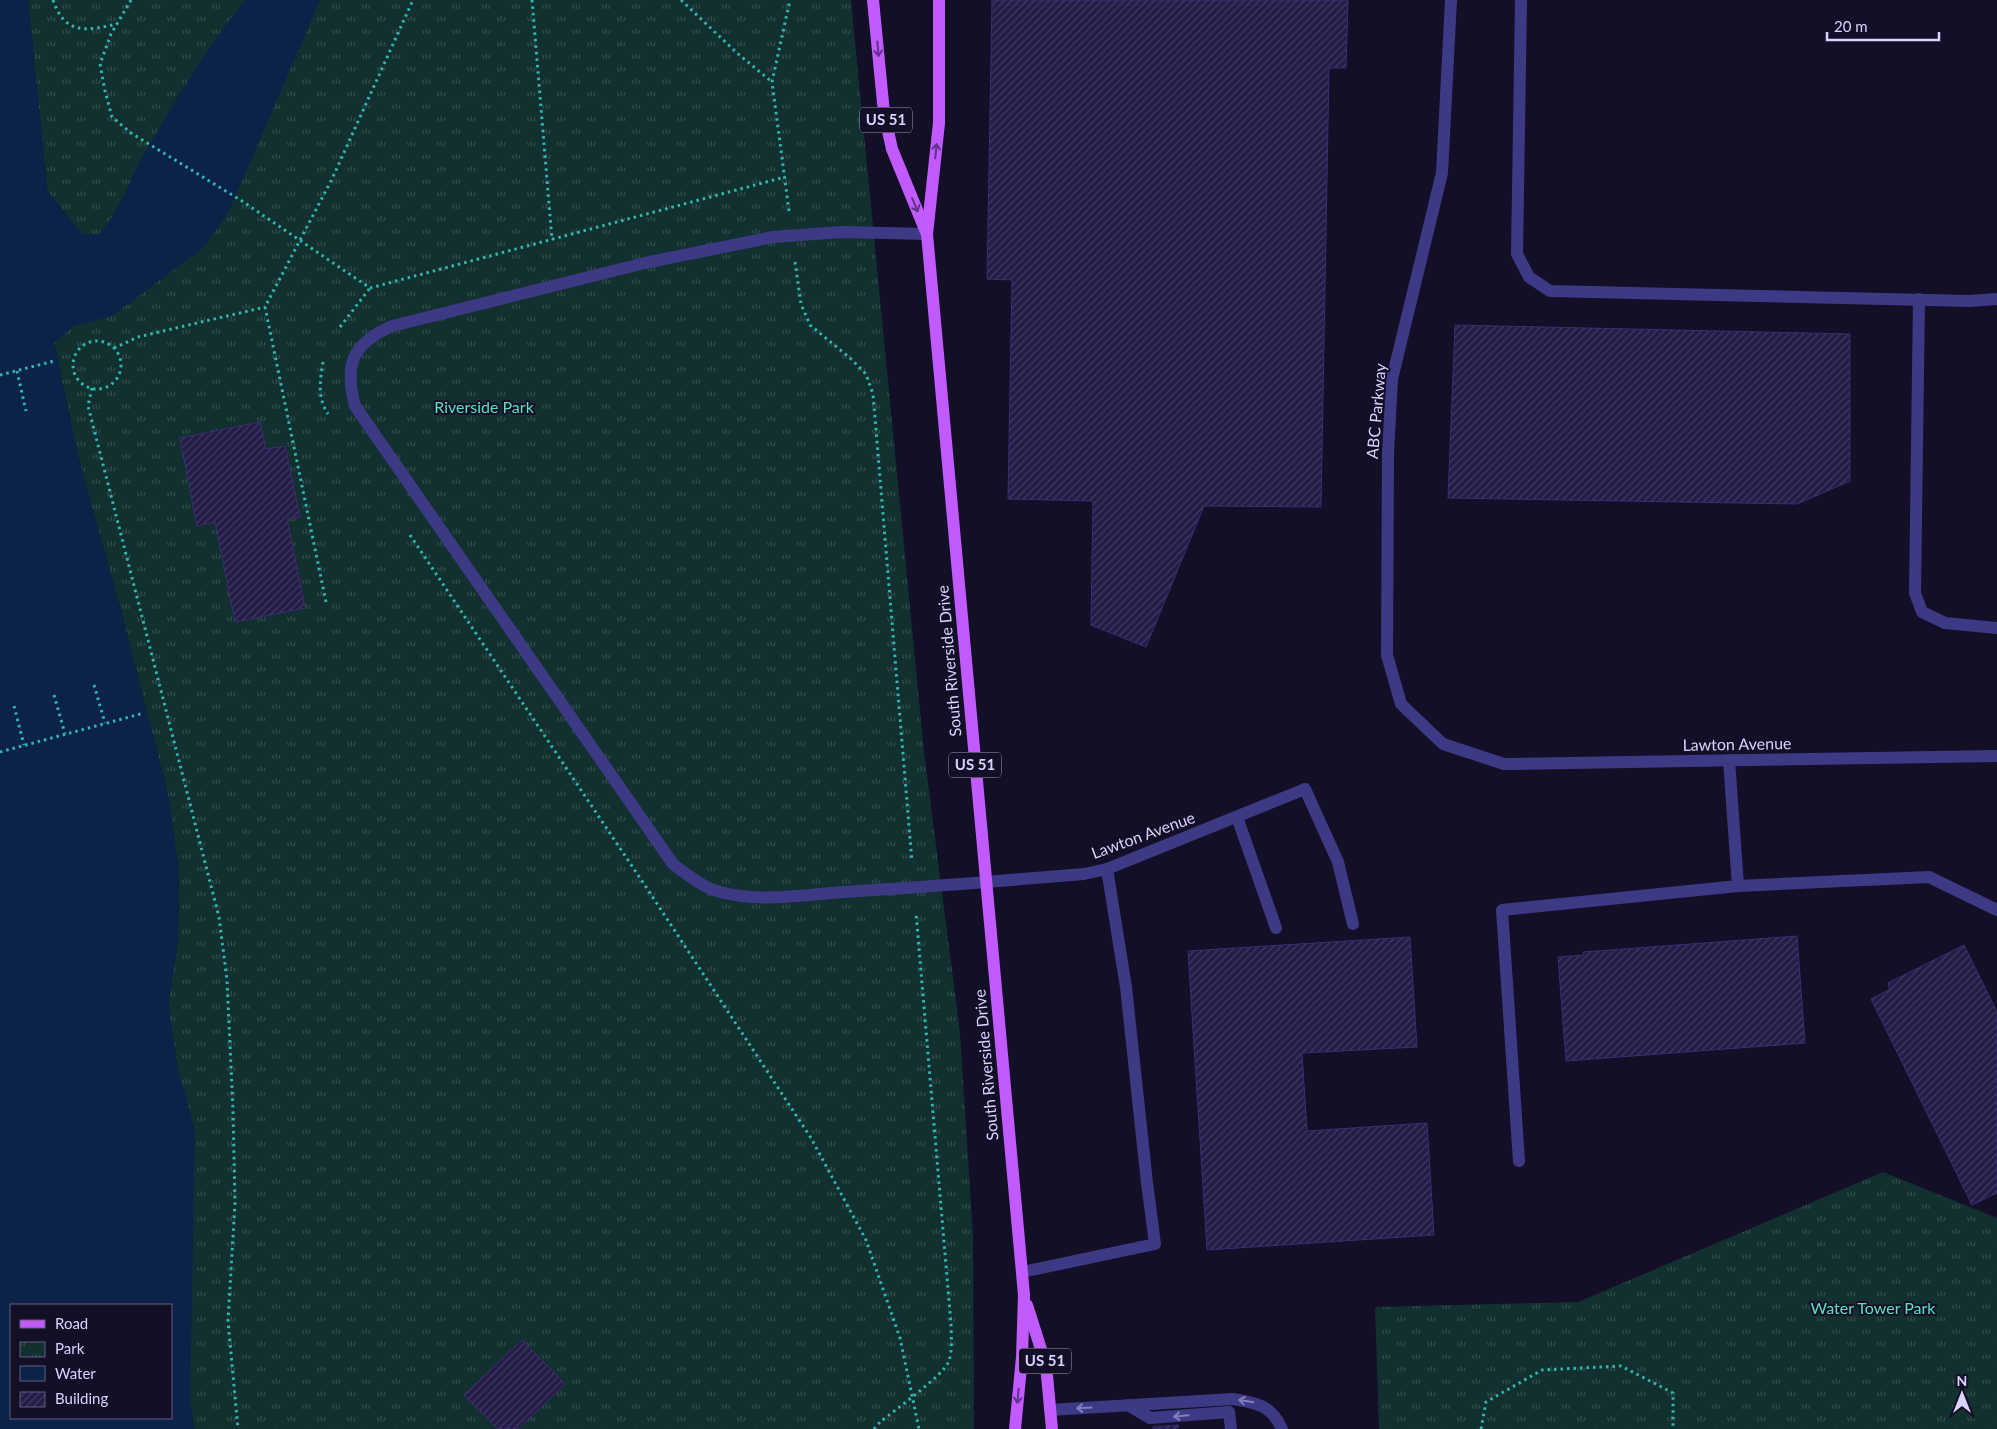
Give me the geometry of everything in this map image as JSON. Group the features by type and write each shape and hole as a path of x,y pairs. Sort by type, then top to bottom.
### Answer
{"main road":[{"name":"South Riverside Drive","path":"873,0 884,112 892,149 927,234"},
{"name":"South Riverside Drive","path":"939,0 940,122 927,234 1024,1295 1022,1356 1016,1429"},
{"name":"South Riverside Drive","path":"1024,1295 1046,1365 1052,1429"}],"street":[{"name":"ABC Parkway","path":"1452,0 1442,173 1392,379 1388,454 1387,655 1401,704 1443,744 1478,756"},
{"path":"1521,0 1517,254 1529,278 1550,291 1969,301 1997,299"},
{"name":"Lawton Avenue","path":"927,234 840,232 773,237 649,262 392,326 372,335 358,348 351,367 350,387 355,406 673,864 710,888 733,895 758,897 1084,874 1107,868 1305,789 1338,862 1353,924"},
{"path":"1919,299 1915,593 1922,612 1945,623 1997,628"},
{"name":"Lawton Avenue","path":"1478,756 1504,764 1997,756"},
{"path":"1729,760 1738,886"},
{"path":"1237,817 1276,928"},
{"path":"1022,1272 1155,1244 1126,987 1107,868"},
{"path":"1519,1161 1502,910 1738,886 1929,877 1997,910"},
{"path":"1050,1410 1232,1399 1257,1403 1276,1417 1282,1429"},
{"path":"1128,1405 1150,1418 1229,1412 1231,1429"}],"path":[{"path":"53,0 62,19 75,29 95,29 117,24"},
{"path":"131,0 111,34 100,64 112,117 130,132 242,201 370,288"},
{"path":"326,602 265,307 332,179 413,0"},
{"path":"532,0 552,240"},
{"path":"681,0 736,53 772,82"},
{"path":"790,0 772,82 801,304 810,325 850,358 866,374 873,394 951,1324 951,1352 948,1364 937,1376 874,1429"},
{"path":"338,330 370,288 785,177"},
{"path":"114,348 138,338 265,307"},
{"path":"92,341 100,341 114,348 120,361 118,376 106,386 92,388 78,380 74,373 73,365 78,350 92,341"},
{"path":"327,354 323,362 319,387 325,409 330,417"},
{"path":"0,375 54,361"},
{"path":"17,371 26,411"},
{"path":"92,388 88,406 219,917 227,980 233,1110 234,1204 228,1321 238,1429"},
{"path":"408,533 648,890 811,1138 866,1240 900,1338 919,1429"},
{"path":"94,686 105,724"},
{"path":"54,696 65,734"},
{"path":"14,706 24,746"},
{"path":"0,752 144,713"},
{"path":"1481,1429 1486,1402 1542,1370 1621,1366 1673,1393 1673,1429"}],"green space":[{"name":"Riverside Park","path":"28,0 851,0 924,752 960,1033 973,1237 974,1429 194,1429 190,1402 177,1065 168,1003 178,941 179,871 168,795 122,615 77,453 54,342 47,190"},
{"name":"Water Tower Park","path":"1883,1172 1997,1218 1997,1429 1379,1429 1375,1307 1578,1302"}],"water":[{"path":"0,0 28,0 47,190 82,234 98,235 118,207 143,156 179,96 217,37 245,0 320,0 228,213 204,247 112,316 74,326 54,343 77,453 122,615 168,795 179,871 178,941 168,1003 177,1065 195,1131 190,1401 194,1429 0,1429"}],"building":[{"path":"992,0 1348,0 1346,68 1329,68 1321,507 1204,506 1146,647 1091,625 1093,501 1008,499 1012,280 987,279"},
{"path":"1455,325 1850,334 1850,481 1797,504 1448,498"},
{"path":"260,422 266,449 285,446 300,517 287,519 305,608 235,622 215,522 197,526 180,438"},
{"path":"1797,936 1805,1043 1566,1061 1558,957 1584,955 1583,952"},
{"path":"1410,937 1417,1047 1302,1053 1307,1131 1427,1123 1434,1235 1207,1250 1188,951"},
{"path":"1964,945 1997,1012 1997,1193 1972,1205 1871,999 1890,989 1888,983"},
{"path":"522,1340 565,1384 518,1429 498,1429 464,1395"},
{"path":"1178,1425 1178,1429 1153,1429 1153,1427"}]}
